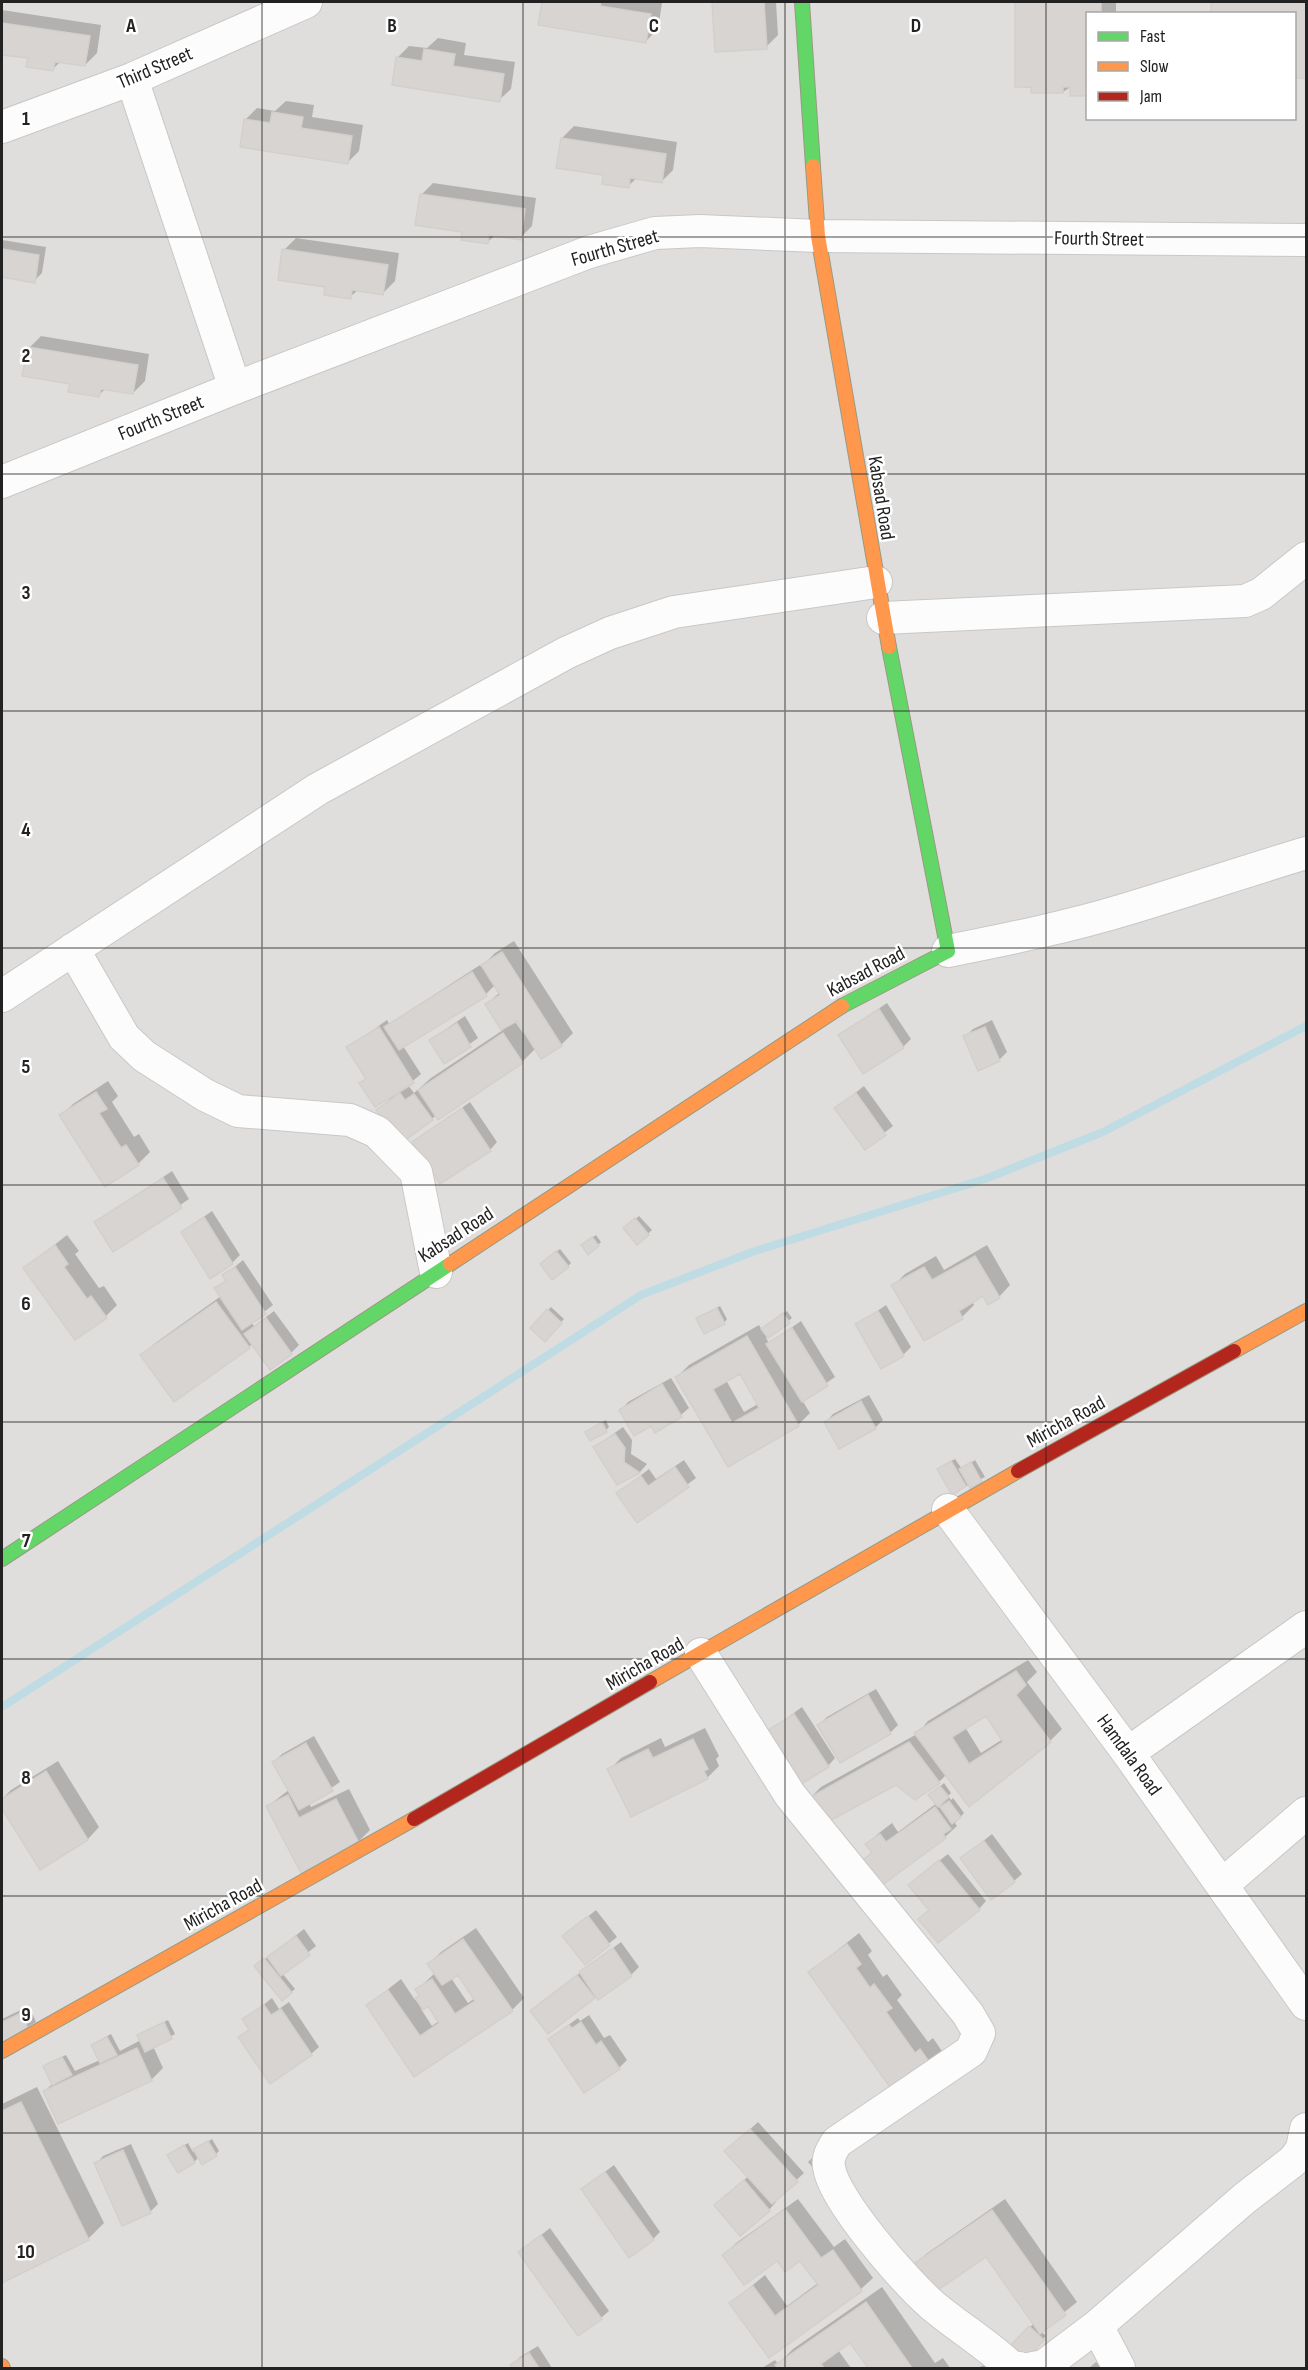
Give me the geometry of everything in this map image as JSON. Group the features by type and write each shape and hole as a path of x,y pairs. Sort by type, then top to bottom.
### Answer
{"street":[{"name":"Third Street","path":"2,127 132,80 306,2"},
{"name":"Kabsad Road","path":"2,1559 852,999 948,951 876,582 818,236 802,2"},
{"path":"132,80 235,388"},
{"name":"Fourth Street","path":"2,482 235,388 589,252 656,233 700,231 818,236 1306,240"},
{"path":"883,618 1245,601 1261,594 1306,558"},
{"path":"2,996 318,789 566,653 610,633 674,612 876,582"},
{"path":"948,951 1029,935 1126,909 1202,883 1306,853"},
{"path":"73,950 124,1037 144,1056 205,1095 238,1111 350,1120 376,1132 416,1172 436,1272"},
{"name":"Miricha Road","path":"2,2051 305,1882 948,1510 1306,1311"},
{"name":"Hamdala Road","path":"948,1510 1128,1753 1306,2004"},
{"path":"1128,1753 1306,1627"},
{"path":"701,1654 790,1795 896,1923 968,2014 979,2033 971,2051 837,2142 830,2153 829,2168 834,2184 884,2256 933,2305 1011,2367 1019,2368"},
{"path":"1222,1885 1306,1813"},
{"path":"1033,2368 1044,2366 1097,2326 1245,2198 1293,2162 1302,2149 1306,2128"},
{"path":"1097,2326 1119,2368"}],"shaded area":[{"path":"2,2 1306,2 1306,2368 2,2368"}],"building":[{"path":"542,2 601,2 600,6 651,14 646,43 538,25"},
{"path":"712,2 764,2 767,49 715,52"},
{"path":"1015,2 1101,2 1101,12 1086,12 1086,96 1070,96 1070,87 1063,87 1063,93 1031,93 1031,87 1015,87"},
{"path":"1211,2 1306,2 1306,78 1296,78 1296,12 1211,12"},
{"path":"2,23 90,36 85,66 55,62 53,71 26,67 28,58 2,55"},
{"path":"424,49 455,54 453,66 504,74 500,102 392,85 396,57 422,61"},
{"path":"272,112 303,117 301,128 352,136 348,164 240,147 244,119 270,123"},
{"path":"561,138 666,154 662,183 630,178 629,188 602,184 603,175 556,168"},
{"path":"420,194 525,209 521,240 489,235 488,244 461,240 462,232 415,225"},
{"path":"2,249 39,255 35,283 2,277"},
{"path":"282,249 388,265 383,295 352,290 351,299 324,295 325,287 278,280"},
{"path":"28,347 138,365 133,394 101,389 99,397 68,392 70,384 22,376"},
{"path":"502,952 562,1046 541,1059 517,1021 501,1030 485,1004 500,995 481,965"},
{"path":"472,972 487,996 399,1050 384,1027"},
{"path":"879,1009 904,1048 863,1074 838,1035"},
{"path":"457,1023 471,1047 444,1064 429,1040"},
{"path":"379,1027 414,1083 375,1107 359,1083 366,1079 346,1047"},
{"path":"985,1027 1000,1061 978,1071 963,1036"},
{"path":"503,1033 523,1063 438,1120 418,1090"},
{"path":"96,1092 107,1109 99,1113 121,1148 126,1145 139,1165 105,1187 59,1115"},
{"path":"400,1093 405,1100 414,1094 433,1120 400,1144 376,1110"},
{"path":"856,1093 886,1135 865,1150 834,1108"},
{"path":"462,1108 491,1151 440,1184 412,1142"},
{"path":"163,1178 182,1208 113,1252 94,1222"},
{"path":"204,1217 233,1264 210,1279 181,1232"},
{"path":"635,1218 649,1235 637,1245 623,1228"},
{"path":"592,1237 599,1246 588,1255 581,1245"},
{"path":"55,1245 68,1264 64,1267 87,1299 91,1296 107,1318 75,1340 23,1268"},
{"path":"556,1251 569,1267 552,1280 540,1264"},
{"path":"975,1256 1000,1298 988,1305 983,1296 959,1311 963,1319 924,1341 891,1285 924,1267 932,1280"},
{"path":"235,1267 266,1314 242,1330 214,1288 226,1281 222,1275"},
{"path":"216,1302 250,1348 174,1402 140,1355"},
{"path":"717,1308 725,1324 704,1334 696,1318"},
{"path":"547,1309 562,1323 545,1342 530,1328"},
{"path":"878,1311 904,1356 881,1369 855,1324"},
{"path":"783,1313 790,1323 768,1338 761,1329"},
{"path":"266,1318 292,1354 270,1370 244,1334"},
{"path":"792,1328 828,1386 802,1402 766,1344"},
{"path":"747,1336 799,1426 728,1467 675,1377","holes":["740,1374 759,1408 732,1423 713,1389"]},
{"path":"662,1384 682,1417 655,1433 651,1426 634,1436 619,1410"},
{"path":"861,1401 876,1429 839,1449 824,1422"},
{"path":"602,1422 607,1432 590,1441 585,1432"},
{"path":"615,1434 625,1448 624,1462 640,1473 617,1485 593,1447"},
{"path":"951,1461 966,1486 952,1495 937,1469"},
{"path":"971,1462 982,1482 970,1488 959,1469"},
{"path":"675,1467 689,1487 637,1523 616,1493 641,1476 648,1486"},
{"path":"1016,1671 1026,1685 1016,1695 1051,1742 969,1807 914,1733","holes":["986,1716 1003,1742 969,1764 952,1737"]},
{"path":"868,1695 891,1734 840,1763 817,1725"},
{"path":"794,1714 829,1767 790,1791 763,1733"},
{"path":"693,1739 708,1769 704,1771 708,1779 631,1817 607,1769 648,1749 653,1758"},
{"path":"909,1742 940,1783 915,1800 896,1785 822,1825 807,1799"},
{"path":"306,1743 333,1791 299,1810 272,1762"},
{"path":"46,1771 88,1840 40,1870 2,1809 2,1799"},
{"path":"940,1786 949,1797 938,1807 928,1795"},
{"path":"288,1795 299,1818 336,1799 359,1843 301,1873 266,1806"},
{"path":"949,1801 961,1817 952,1824 940,1807"},
{"path":"935,1807 951,1829 943,1834 946,1838 874,1891 855,1866 872,1853 865,1844 880,1834 886,1842"},
{"path":"984,1841 1015,1882 991,1900 960,1858"},
{"path":"939,1860 980,1910 938,1943 918,1919 929,1910 908,1885"},
{"path":"588,1916 610,1945 585,1965 562,1936"},
{"path":"296,1936 310,1955 281,1976 267,1957"},
{"path":"463,1939 513,2011 414,2077 366,2005 388,1990 420,2036 439,2023 428,2006 423,2010 415,1998 419,1996 415,1989 432,1979 455,2014 475,2001 458,1975 442,1985 427,1964"},
{"path":"847,1944 861,1964 856,1968 870,1988 874,1984 892,2008 886,2012 915,2053 920,2049 935,2070 897,2097 808,1972"},
{"path":"613,1948 632,1976 598,2000 579,1972"},
{"path":"264,1958 292,1993 282,2001 254,1966"},
{"path":"577,1975 595,1998 548,2034 530,2011"},
{"path":"264,2005 271,2015 281,2009 312,2055 270,2084 238,2037 249,2030 242,2019"},
{"path":"21,2013 29,2031 2,2045 2,2022"},
{"path":"164,2022 172,2039 145,2052 137,2035"},
{"path":"581,2022 596,2045 601,2041 620,2069 584,2093 548,2039 569,2025 572,2028"},
{"path":"107,2037 117,2055 100,2063 91,2045"},
{"path":"137,2048 152,2081 58,2124 43,2091"},
{"path":"62,2057 72,2075 52,2085 43,2066"},
{"path":"21,2102 89,2240 2,2283 2,2111"},
{"path":"750,2129 798,2182 772,2204 724,2151"},
{"path":"208,2141 217,2156 202,2165 193,2149"},
{"path":"184,2145 195,2163 178,2173 167,2155"},
{"path":"123,2150 151,2213 122,2226 94,2163"},
{"path":"605,2172 654,2240 629,2258 581,2189"},
{"path":"744,2180 770,2211 740,2236 714,2205"},
{"path":"785,2209 821,2258 833,2250 862,2291 769,2358 729,2303 753,2286 775,2316 818,2285 800,2261 785,2272 777,2261 744,2285 722,2255"},
{"path":"992,2210 1066,2315 1040,2334 986,2257 932,2294 912,2265"},
{"path":"541,2235 602,2319 578,2336 518,2252"},
{"path":"866,2302 912,2368 868,2368 850,2343 821,2364 824,2368 778,2368 775,2365"},
{"path":"1029,2326 1044,2340 1025,2361 1010,2346"},
{"path":"529,2353 539,2368 513,2368 510,2365"}],"waterway":[{"path":"2,1707 641,1295 752,1252 985,1179 1103,1132 1306,1026"}],"traffic: fast":[{"path":"802,2 813,166"},
{"path":"842,1006 948,951 889,647"},
{"path":"2,1559 450,1264"}],"traffic: slow":[{"path":"813,166 818,236 889,647"},
{"path":"450,1264 842,1006"},
{"path":"1234,1351 1306,1311"},
{"path":"650,1682 1018,1471"},
{"path":"2,2051 414,1819"}],"traffic: jam":[{"path":"1018,1471 1234,1351"},
{"path":"414,1819 650,1682"}]}
